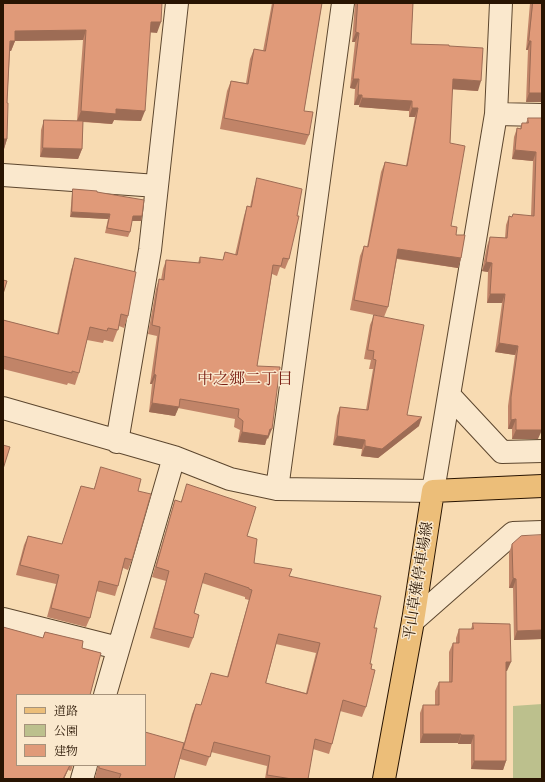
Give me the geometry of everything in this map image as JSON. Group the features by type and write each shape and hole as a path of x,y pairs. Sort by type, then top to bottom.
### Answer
{"main road":[{"path":"433,491 542,486"},
{"name":"平山草薙停車場線","path":"384,779 413,621 433,491"}],"street":[{"path":"117,442 150,250 177,3"},
{"path":"277,489 343,3"},
{"path":"3,408 117,442 174,457 230,478 277,489 433,491 496,114 501,3"},
{"path":"496,114 542,116"},
{"path":"3,175 157,186"},
{"path":"449,395 502,452 542,451"},
{"path":"105,694 174,457"},
{"path":"413,621 513,533 542,532"},
{"path":"3,619 118,648"},
{"path":"82,779 86,766"}],"green space":[{"path":"542,704 542,779 513,779 513,706"}],"building":[{"path":"3,3 162,3 161,22 151,22 145,111 116,109 116,114 81,111 86,30 15,31 15,41 10,41 7,139 3,139"},
{"path":"274,3 322,3 304,111 313,112 309,135 224,118 231,81 248,84 254,49 265,51"},
{"path":"358,3 413,3 411,44 483,48 481,81 453,79 450,143 465,146 451,226 457,227 456,235 465,235 461,258 398,249 388,307 354,300 364,246 368,247 385,162 407,166 418,108 412,108 412,101 362,98 362,95 358,95 359,79 353,79 359,33 356,32"},
{"path":"533,3 542,3 542,93 529,93 531,41 529,41"},
{"path":"528,118 542,118 542,430 516,430 516,419 511,420 511,397 518,346 499,343 505,294 490,294 492,263 486,262 490,237 507,238 509,216 512,217 513,214 534,216 536,152 515,150 517,128 521,129 522,123 528,123"},
{"path":"44,120 83,121 82,149 43,148"},
{"path":"257,178 302,189 297,216 299,216 289,259 283,258 281,266 273,265 257,366 280,367 272,429 270,429 268,436 242,432 243,421 238,417 239,409 180,399 179,407 152,403 160,327 152,325 159,279 164,280 166,260 200,263 200,257 223,260 225,252 237,255 247,206 251,207"},
{"path":"73,189 97,191 144,200 142,216 133,216 130,232 107,228 110,214 72,212"},
{"path":"75,258 136,272 128,316 121,314 118,330 108,328 107,331 90,327 79,373 72,371 72,373 3,356 3,320 58,334"},
{"path":"3,280 7,281 3,294"},
{"path":"374,315 424,325 407,415 422,417 382,449 365,446 365,440 337,436 340,407 368,410 376,360 373,359 374,351 368,350"},
{"path":"3,445 10,447 3,469"},
{"path":"101,467 141,479 138,491 151,494 132,560 125,558 118,586 99,581 90,618 51,608 59,575 20,565 28,536 62,544 81,486 94,489"},
{"path":"187,484 256,507 247,536 257,539 254,563 292,569 289,576 381,596 374,628 377,628 370,664 372,664 371,669 375,670 366,707 343,700 332,744 315,739 308,779 292,779 267,775 270,756 214,742 210,757 183,749 196,704 201,705 211,673 228,677 252,590 205,573 194,613 199,615 193,638 154,628 169,571 156,567 175,500 181,502","holes":["279,634 320,643 307,694 266,683"]},
{"path":"542,535 542,630 517,631 516,579 513,578 512,544 521,536"},
{"path":"473,623 510,624 511,662 506,662 506,761 474,761 474,735 423,734 423,705 439,705 439,682 452,682 453,643 459,643 459,629 473,629"},
{"path":"3,627 43,638 45,632 83,641 82,648 101,653 90,694 16,694 16,766 70,766 63,779 3,779"},
{"path":"146,732 184,743 174,779 119,779 121,774 99,768 99,766 146,766"}],"district":[{"name":"中之郷二丁目","path":"245,380"}]}
